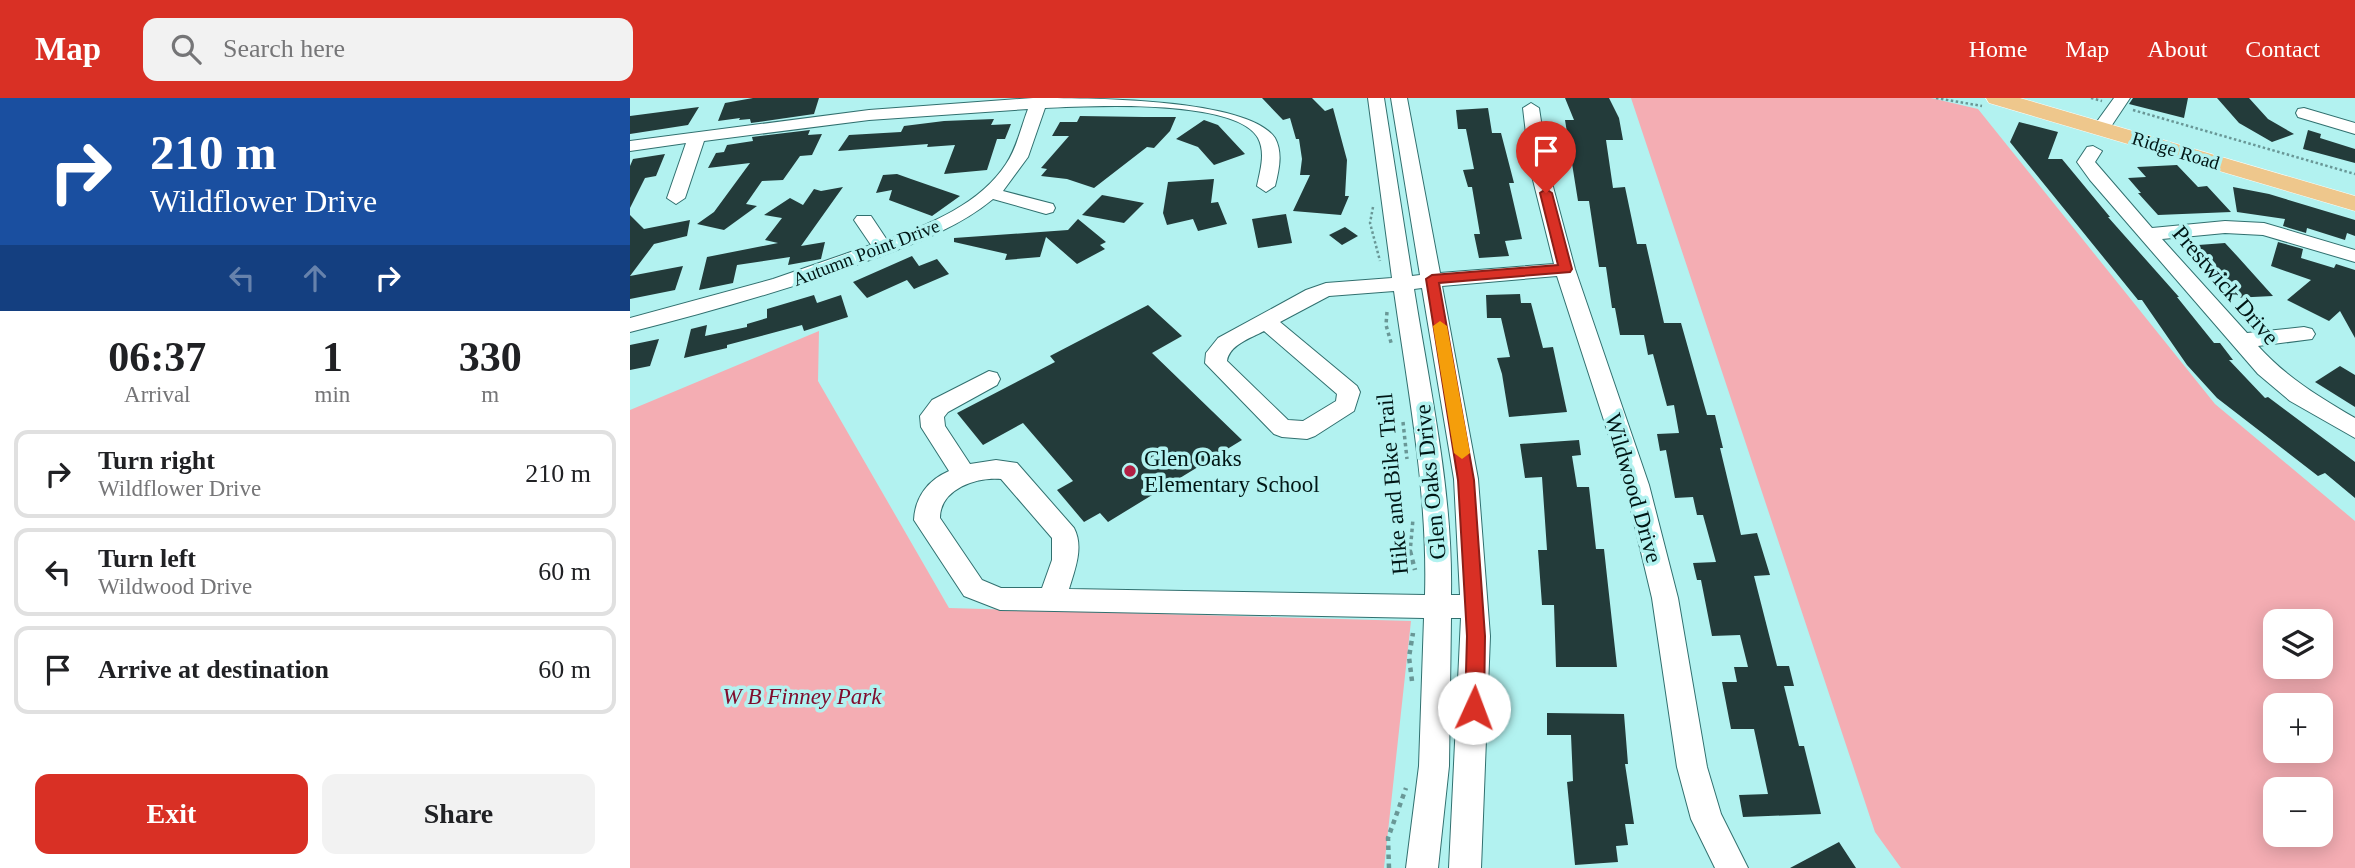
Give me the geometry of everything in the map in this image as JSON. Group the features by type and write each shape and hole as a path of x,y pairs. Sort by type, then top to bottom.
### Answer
{"main road":[{"name":"Ridge Road","path":"1997,98 2114,110 2355,204"},
{"name":"Ridge Road","path":"2070,98 2141,117"}],"street":[{"name":"Glen Oaks Drive","path":"1376,98 1432,477 1439,552 1425,601 1434,766 1422,868"},
{"name":"Glen Oaks Drive","path":"1399,98 1466,480 1475,607 1473,743 1465,868"},
{"path":"630,146 900,112 1040,100 1184,103 1233,114 1252,123 1267,137 1271,152 1266,186"},
{"name":"Autumn Point Drive","path":"630,325 768,289 883,248 956,216 990,193 1006,176 1021,152 1040,100"},
{"name":"Wildwood Drive","path":"1531,108 1539,168 1565,269 1637,485 1665,598 1692,767 1707,819 1732,868"},
{"path":"2304,113 2355,128"},
{"path":"676,198 697,136"},
{"name":"Prestwick Drive","path":"2093,151 2086,162 2241,341 2290,389 2355,429"},
{"path":"990,193 1046,208"},
{"path":"864,220 883,248"},
{"path":"2149,234 2225,227 2253,228 2283,233 2355,256"},
{"path":"1265,321 1347,388 1349,397 1346,405 1311,428 1300,431 1282,428 1216,363 1217,353 1226,343 1265,321 1313,295 1326,290 1565,269"},
{"path":"2241,341 2304,334"},
{"path":"965,475 933,427 932,416 940,405 989,379"},
{"path":"1052,600 1065,560 1065,535 1008,470 983,468 933,494 926,509 927,520 973,588 1000,599 1052,600 1425,601 1475,607"}],"path":[{"path":"2091,98 2114,110 2355,174"},
{"path":"1388,304 1386,325 1393,350"},
{"name":"Hike and Bike Trail","path":"1403,415 1402,438 1407,460"},
{"name":"Hike and Bike Trail","path":"1413,517 1410,551 1425,601"},
{"path":"1412,684 1409,657 1425,601"},
{"path":"1389,868 1388,838 1409,780"}],"green space":[{"path":"1631,98 1931,98 1978,109 2215,404 2355,521 2355,868 1901,868 1875,832"},
{"name":"W B Finney Park","path":"819,331 818,381 949,608 1411,621 1384,868 630,868 630,410"}],"building":[{"path":"753,98 819,98 814,114 751,123 750,119 739,120 740,118 718,121 725,103"},
{"path":"1262,98 1312,98 1325,111 1333,108 1347,160 1345,196 1349,196 1341,215 1293,211 1310,175 1300,175 1302,159 1299,139 1296,139 1290,118 1283,120"},
{"path":"1565,98 1609,98 1619,118 1623,140 1606,140 1613,188 1625,187 1637,244 1646,244 1664,323 1681,323 1707,415 1715,415 1723,448 1720,448 1741,535 1757,533 1770,575 1754,576 1777,666 1789,666 1794,686 1784,686 1799,746 1804,746 1821,814 1743,817 1739,795 1768,794 1754,729 1731,729 1722,682 1737,682 1734,667 1748,667 1740,635 1712,636 1701,580 1697,580 1693,563 1716,562 1703,515 1697,515 1693,497 1675,498 1666,450 1660,451 1657,434 1679,433 1674,405 1667,406 1653,354 1648,355 1644,335 1620,335 1615,308 1612,308 1606,267 1599,267 1589,201 1578,201 1565,120 1574,120"},
{"path":"2133,98 2188,98 2184,118 2129,104"},
{"path":"2217,98 2249,98 2268,119 2294,134 2272,142 2239,123"},
{"path":"699,107 688,125 630,134 630,116"},
{"path":"1488,108 1492,133 1501,133 1514,183 1509,183 1522,239 1505,241 1509,256 1479,258 1474,234 1480,234 1472,187 1468,187 1463,170 1474,169 1466,129 1458,129 1456,110"},
{"path":"1080,116 1176,117 1170,131 1154,148 1147,147 1094,188 1067,179 1041,176 1047,169 1041,168 1069,136 1052,136 1060,122 1077,122"},
{"path":"994,119 991,125 1011,124 1005,139 997,139 987,170 944,174 955,145 927,147 928,144 838,151 849,135 901,132 904,126 944,121"},
{"path":"1204,120 1218,125 1245,154 1214,165 1198,147 1176,139"},
{"path":"2019,122 2058,132 2048,159 2062,159 2108,217 2179,297 2214,343 2220,343 2233,360 2229,360 2265,398 2268,397 2355,462 2355,498 2325,473 2318,476 2217,398 2187,365 2142,300 2138,300 2010,142"},
{"path":"810,130 808,135 822,134 812,155 800,156 783,180 762,181 746,204 757,206 724,230 697,224 714,212 750,163 708,168 716,153 724,152 727,145 753,141 752,137"},
{"path":"2308,130 2321,134 2320,138 2355,149 2355,163 2303,149"},
{"path":"665,154 656,176 645,178 630,208 630,166 633,159"},
{"path":"2177,165 2198,187 2207,186 2231,212 2158,215 2128,178 2146,177 2137,167"},
{"path":"897,174 960,196 932,216 889,200 892,190 876,193 883,175"},
{"path":"1214,179 1211,203 1218,202 1227,224 1198,231 1193,219 1167,225 1163,213 1168,182"},
{"path":"843,187 801,246 825,242 821,259 788,265 790,257 737,265 733,283 699,290 707,257 778,243 765,240 782,218 764,215 790,198 803,205 814,189 821,191"},
{"path":"2233,187 2269,194 2355,220 2355,236 2347,233 2345,240 2307,228 2306,233 2283,226 2285,219 2237,212"},
{"path":"1102,195 1144,203 1124,223 1082,215"},
{"path":"1286,214 1292,243 1258,248 1252,219"},
{"path":"630,215 644,229 690,220 687,236 654,244 630,276"},
{"path":"1078,219 1106,242 1100,245 1105,249 1077,264 1046,237 1040,257 1005,260 1007,254 954,242 954,238 1068,230"},
{"path":"1345,227 1358,236 1342,245 1329,235"},
{"path":"2278,242 2303,249 2301,258 2334,268 2336,264 2355,270 2355,338 2340,311 2329,321 2287,300 2311,280 2271,266"},
{"path":"2225,243 2273,296 2232,298 2185,246"},
{"path":"912,256 919,266 937,259 949,274 914,289 907,280 867,298 853,282"},
{"path":"683,266 675,290 630,299 630,276"},
{"path":"1520,294 1521,303 1531,303 1543,348 1553,347 1567,412 1509,417 1497,358 1510,357 1501,318 1487,318 1486,295"},
{"path":"814,295 817,303 841,295 848,317 804,331 802,325 684,358 691,329 707,325 705,336 747,327 747,324 767,318 767,309"},
{"path":"1148,305 1182,336 1152,353 1242,440 1108,522 1100,513 1084,522 1057,490 1073,481 1023,423 983,445 957,413 1055,362 1050,356"},
{"path":"659,339 650,366 630,370 630,345"},
{"path":"2340,366 2355,375 2355,407 2315,382"},
{"path":"1579,440 1581,455 1572,456 1577,487 1589,487 1596,549 1604,549 1617,667 1556,667 1554,605 1542,605 1538,550 1547,550 1542,477 1525,478 1520,444"},
{"path":"1547,713 1624,714 1628,764 1625,764 1634,824 1625,824 1628,845 1616,846 1618,862 1575,865 1567,782 1573,781 1571,735 1547,735"},
{"path":"1839,842 1856,868 1790,868"}],"slow traffic":[{"path":"1440,326 1462,453"}],"place":[{"name":"Glen Oaks Elementary School","path":"1130,471"}],"route":[{"path":"1474,708 1476,636 1466,480 1432,279 1565,269 1546,193"}]}
